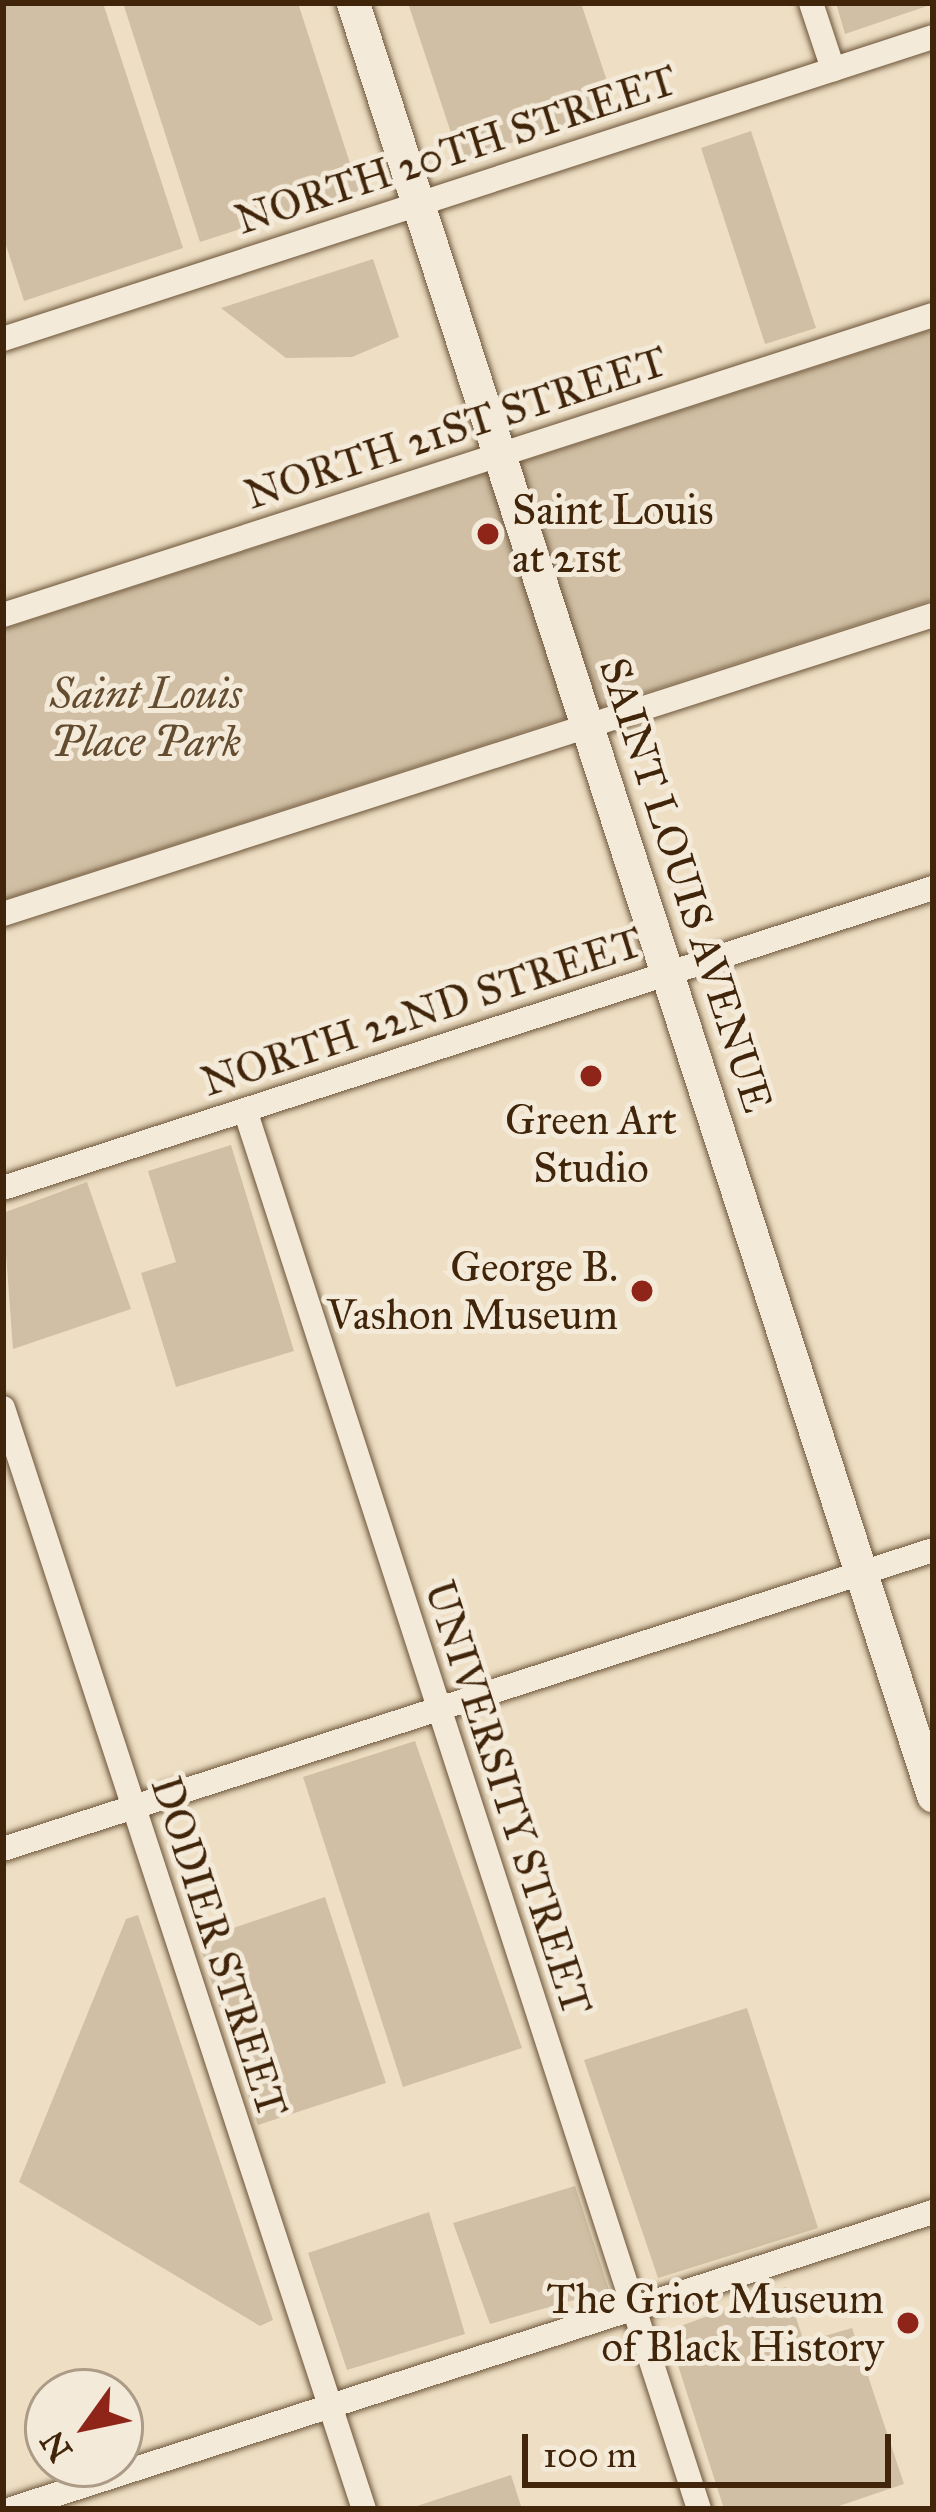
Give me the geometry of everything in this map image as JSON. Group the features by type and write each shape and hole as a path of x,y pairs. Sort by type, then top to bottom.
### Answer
{"street":[{"name":"SAINT LOUIS AVENUE","path":"353,3 933,1795"},
{"path":"812,3 832,69"},
{"name":"NORTH 20TH STREET","path":"5,330 418,204 933,37"},
{"name":"NORTH 21ST STREET","path":"3,615 933,315"},
{"path":"3,914 933,615"},
{"name":"NORTH 22ND STREET","path":"3,1188 933,888"},
{"name":"UNIVERSITY STREET","path":"245,1110 699,2509"},
{"name":"DODIER STREET","path":"3,1408 364,2509"},
{"path":"3,1849 933,1550"},
{"path":"20,2508 933,2212"}],"green space":[{"path":"3,3 103,3 183,248 24,301 3,236"},
{"path":"123,3 298,3 359,191 200,242"},
{"path":"408,3 581,3 616,108 460,160"},
{"path":"836,3 933,3 933,4 845,34"},
{"path":"751,131 816,328 765,344 701,148"},
{"path":"373,259 399,337 352,357 286,358 221,308"},
{"name":"Saint Louis Place Park","path":"933,329 933,600 3,900 3,629"},
{"path":"231,1145 294,1351 176,1387 141,1273 176,1262 148,1171"},
{"path":"87,1182 131,1309 13,1349 3,1213"},
{"path":"415,1741 522,2048 403,2087 303,1777"},
{"path":"325,1897 386,2083 258,2125 198,1940"},
{"path":"138,1915 273,2320 260,2326 19,2182 126,1919"},
{"path":"747,2008 818,2228 658,2278 584,2060"},
{"path":"575,2186 609,2290 490,2324 453,2223"},
{"path":"429,2212 465,2334 347,2370 308,2253"},
{"path":"786,2287 804,2342 852,2328 904,2484 830,2509 724,2509 667,2331"},
{"path":"511,2475 522,2509 408,2509"}],"place":[{"name":"Saint Louis at 21st","path":"488,534"},
{"name":"Green Art Studio","path":"591,1076"},
{"name":"George B. Vashon Museum","path":"642,1291"},
{"name":"The Griot Museum of Black History","path":"908,2323"}]}
